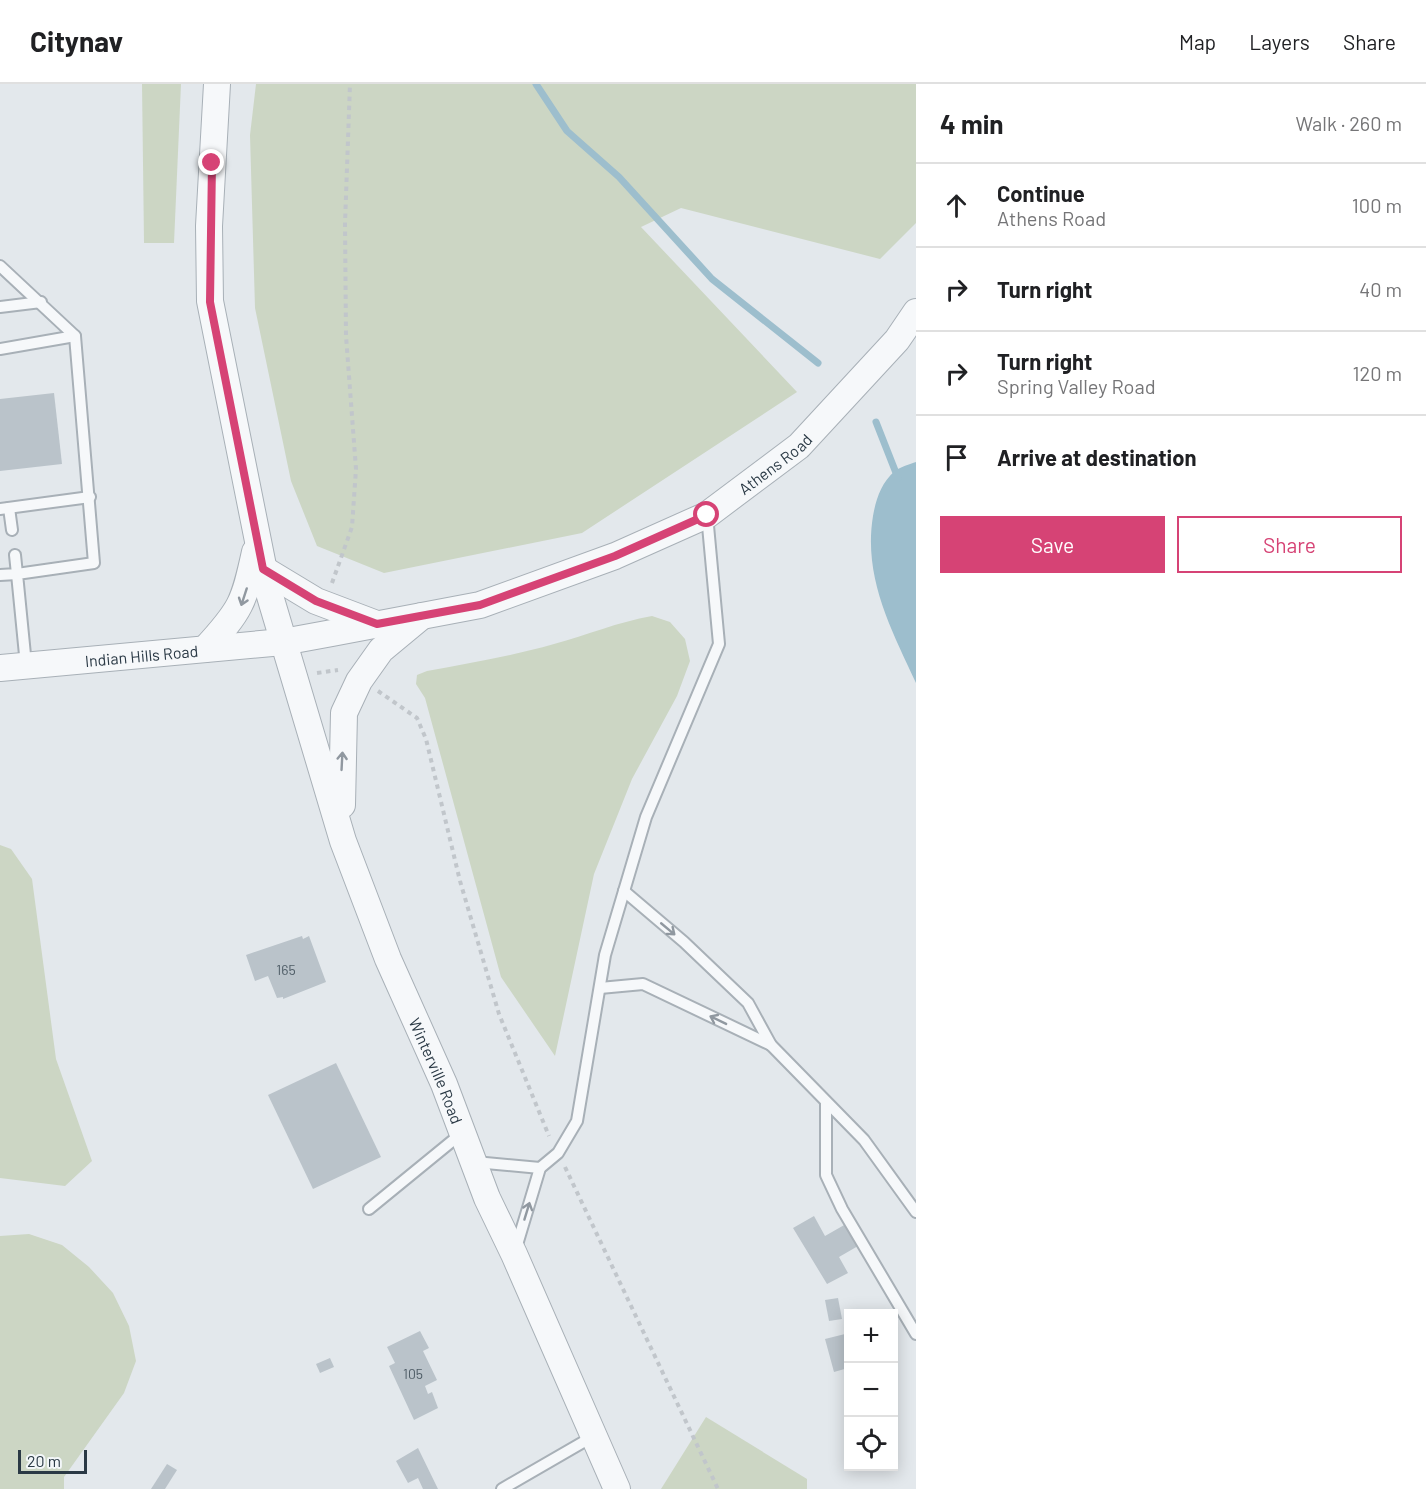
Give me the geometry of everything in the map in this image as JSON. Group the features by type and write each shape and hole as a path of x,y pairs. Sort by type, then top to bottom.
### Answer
{"street":[{"name":"Winterville Road","path":"217,84 209,226 210,302 263,569 283,642 343,841 388,959 462,1132 487,1198 514,1254 592,1437 617,1489"},
{"name":"Athens Road","path":"283,642 480,605 615,556 707,515 799,446 897,340 916,312"},
{"path":"205,649 240,609 246,595 257,540"},
{"path":"263,569 316,601 377,624"},
{"path":"343,841 341,784 344,713 359,681 381,650 423,615"},
{"name":"Indian Hills Road","path":"0,668 283,642"}],"lane":[{"path":"0,266 75,336 94,563 0,575"},
{"path":"0,307 41,302"},
{"path":"0,349 75,336"},
{"path":"12,530 5,509 90,497"},
{"path":"514,1254 540,1168 558,1154 577,1120 605,955 646,817 719,644 707,515"},
{"path":"15,555 26,666"},
{"path":"624,891 684,942 748,1003 771,1045 864,1140 916,1212"},
{"path":"600,988 643,984 771,1045"},
{"path":"826,1103 826,1175 842,1209 916,1334"},
{"path":"369,1209 462,1132"},
{"path":"473,1162 540,1168"},
{"path":"502,1489 592,1437"}],"path":[{"path":"330,590 352,527 356,469 346,336 345,280 350,84"},
{"path":"316,673 338,670"},
{"path":"376,690 417,718 426,739 459,881 499,1014 545,1129"},
{"path":"567,1174 718,1489"}],"green space":[{"path":"142,84 181,84 174,243 144,243"},
{"path":"256,84 916,84 916,223 880,259 681,208 641,227 797,392 582,533 384,573 317,546 291,481 255,308 250,135"},
{"path":"652,616 670,622 685,639 690,661 677,696 632,779 594,874 555,1056 501,977 425,698 416,684 417,675 538,648"},
{"path":"0,845 11,849 32,879 56,1059 92,1161 65,1186 0,1178"},
{"path":"29,1234 62,1245 89,1267 113,1293 129,1326 136,1361 124,1393 64,1477 64,1489 0,1489 0,1236"},
{"path":"706,1417 807,1479 807,1489 661,1489"}],"water":[{"path":"916,462 916,683 881,602 872,560 871,538 874,510 883,486 895,471"}],"building":[{"path":"54,393 62,464 0,471 0,399"},
{"path":"302,936 303,939 309,936 326,982 283,999 283,997 277,998 268,976 255,981 246,955"},
{"path":"336,1063 381,1157 313,1189 268,1095"},
{"path":"814,1216 825,1236 846,1224 858,1246 839,1257 848,1273 827,1284 793,1228"},
{"path":"838,1298 842,1319 829,1321 825,1300"},
{"path":"420,1331 429,1348 423,1351 437,1380 425,1386 428,1394 432,1392 438,1408 414,1420 389,1366 395,1363 387,1347"},
{"path":"844,1334 844,1369 834,1372 825,1339"},
{"path":"330,1358 334,1367 320,1373 316,1364"},
{"path":"418,1448 438,1489 423,1489 418,1478 408,1483 396,1461"},
{"path":"167,1464 177,1470 165,1489 151,1489"}],"waterway":[{"path":"536,84 567,131 619,177 712,279 818,363"},
{"path":"876,422 898,478"}],"route":[{"path":"212,163 209,226 210,302 263,569 336,611 377,624 480,605 615,556 707,515"}]}
